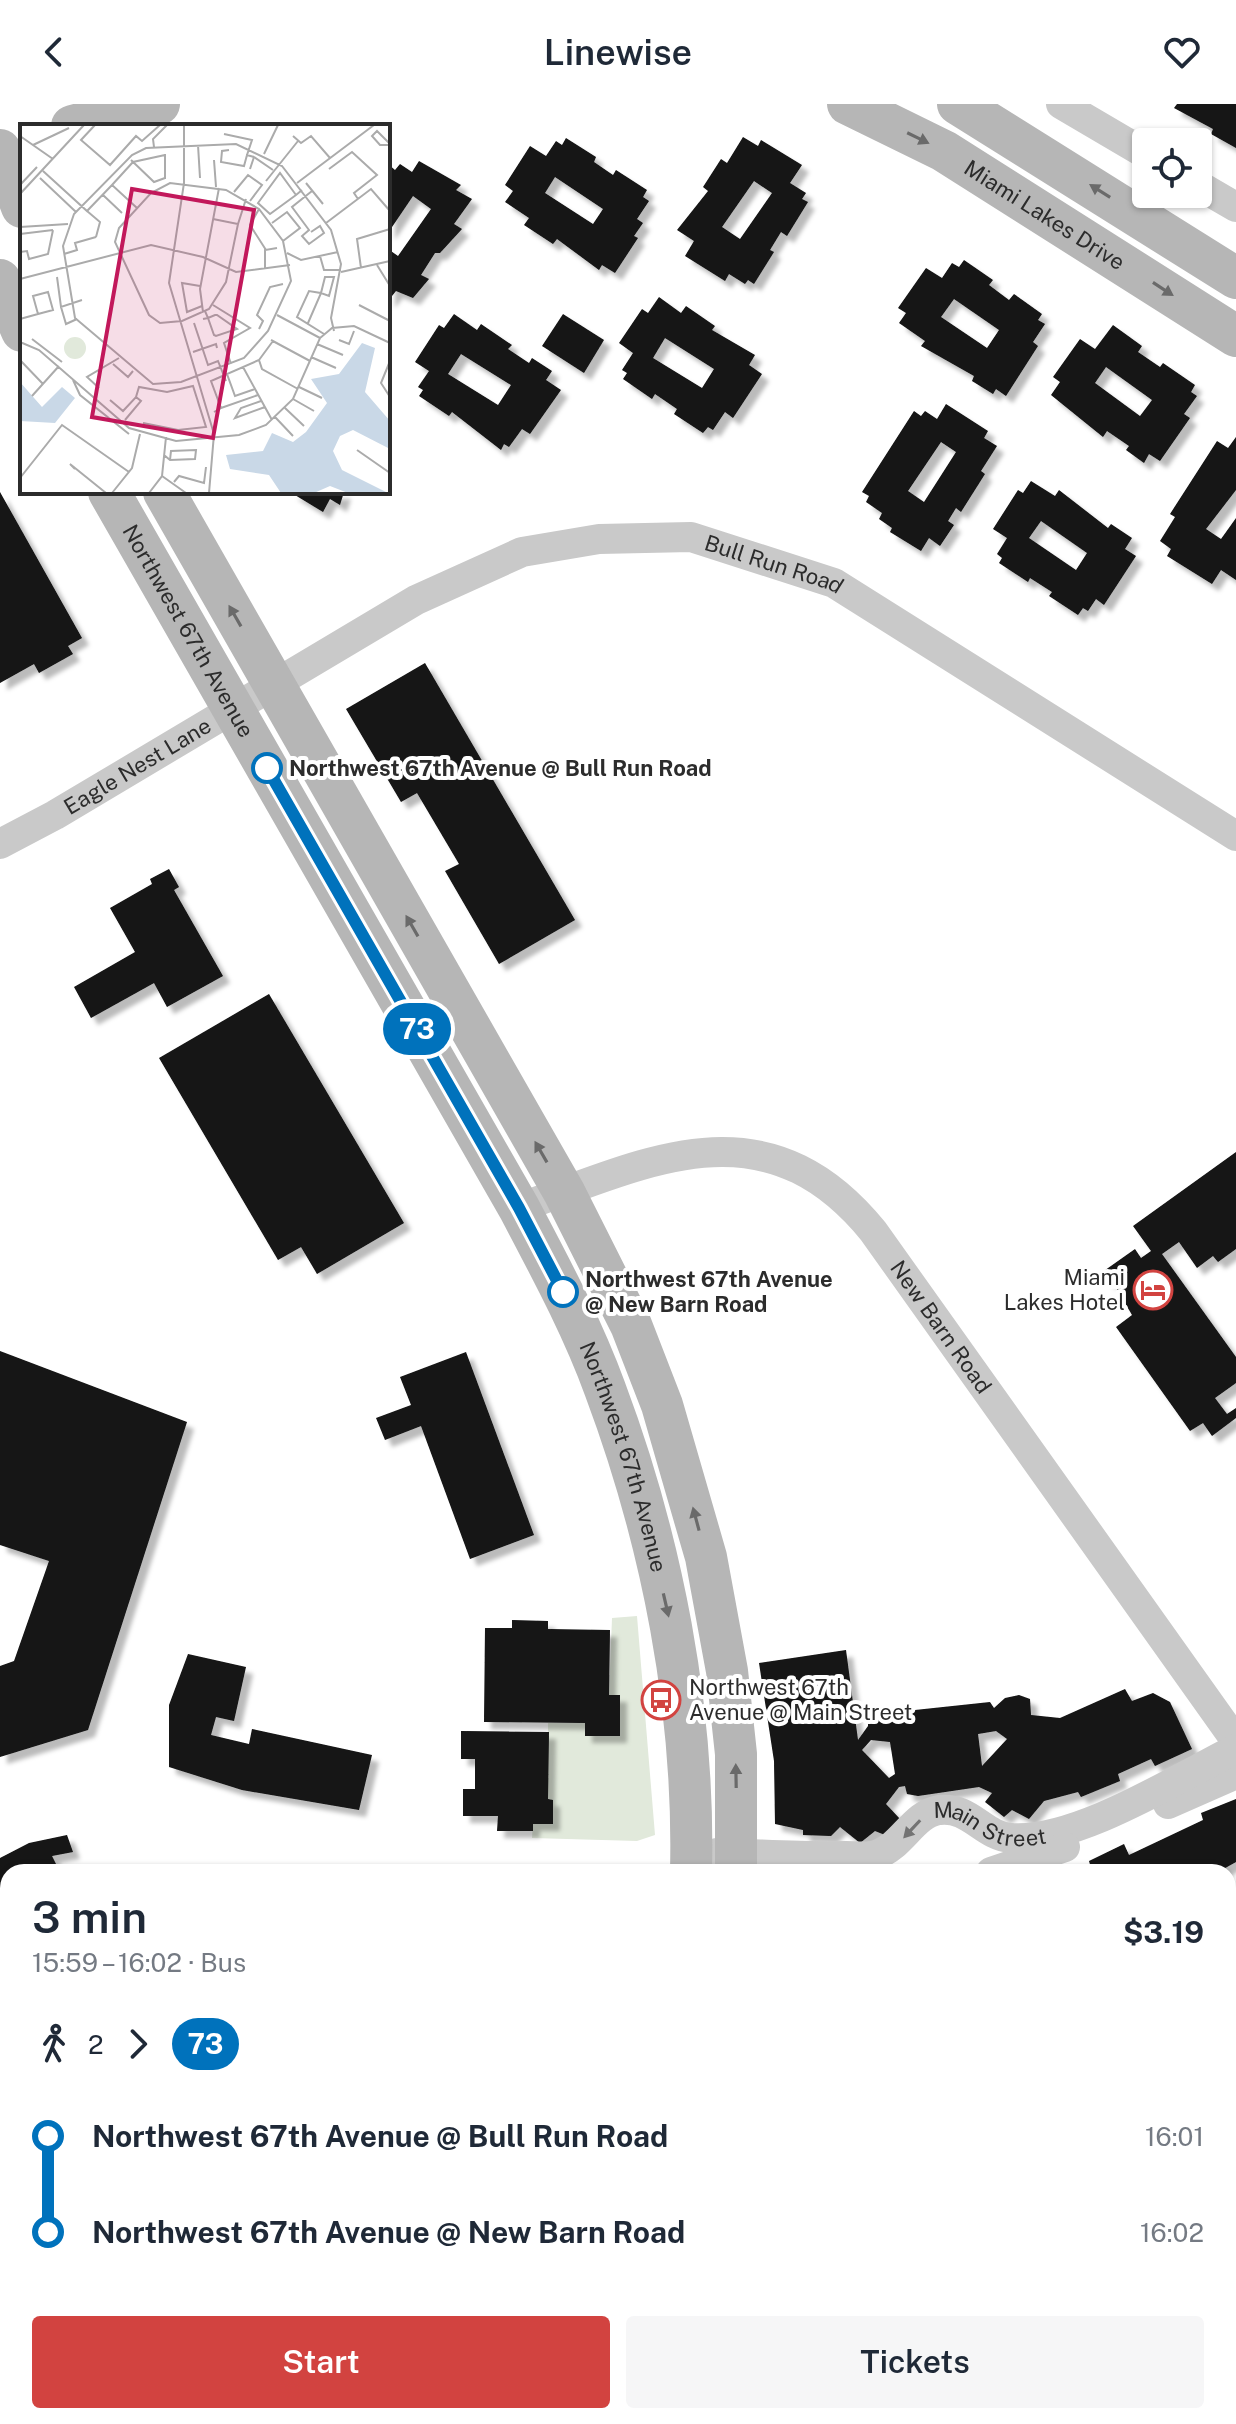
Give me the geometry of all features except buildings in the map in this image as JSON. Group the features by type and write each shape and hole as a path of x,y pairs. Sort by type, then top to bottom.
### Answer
{"main road":[{"path":"80,124 159,104"},
{"name":"Miami Lakes Drive","path":"848,104 944,151 1236,336"},
{"path":"981,110 1236,278"},
{"path":"20,139 0,147 20,202"},
{"path":"0,280 20,326"},
{"name":"Northwest 67th Avenue","path":"110,494 519,1208 568,1301 605,1388 634,1472 679,1674 691,1862"},
{"path":"165,494 564,1192 631,1325 662,1405 706,1557 727,1671 736,1754 737,1863"}],"street":[{"path":"1061,104 1132,146"},
{"path":"1212,193 1236,207"},
{"name":"Bull Run Road","path":"273,684 416,600 522,552 599,539 691,537 834,583 1011,691 1236,836"},
{"name":"Eagle Nest Lane","path":"0,844 55,815 273,684"},
{"name":"New Barn Road","path":"519,1208 658,1158 727,1150 795,1169 852,1205 1236,1741"},
{"name":"Main Street","path":"691,1862 737,1863 875,1856 899,1843 921,1818 934,1811 949,1809 963,1812 990,1832 1009,1838 1068,1830 1236,1749"},
{"name":"Main Street","path":"1014,1864 1096,1836 1236,1774"}],"shaded area":[{"path":"637,1616 655,1835 637,1841 532,1838 533,1824 553,1824 553,1800 548,1799 548,1723 585,1723 585,1736 620,1736 620,1696 609,1695 612,1618"}],"bus line":[{"name":"73","path":"267,768 519,1208 563,1292"}],"place":[{"name":"Northwest 67th Avenue @ Bull Run Road","path":"267,768"},
{"name":"Miami Lakes Hotel","path":"1153,1290"},
{"name":"Northwest 67th Avenue @ New Barn Road","path":"563,1292"},
{"name":"Northwest 67th Avenue @ Main Street","path":"661,1700"}]}
